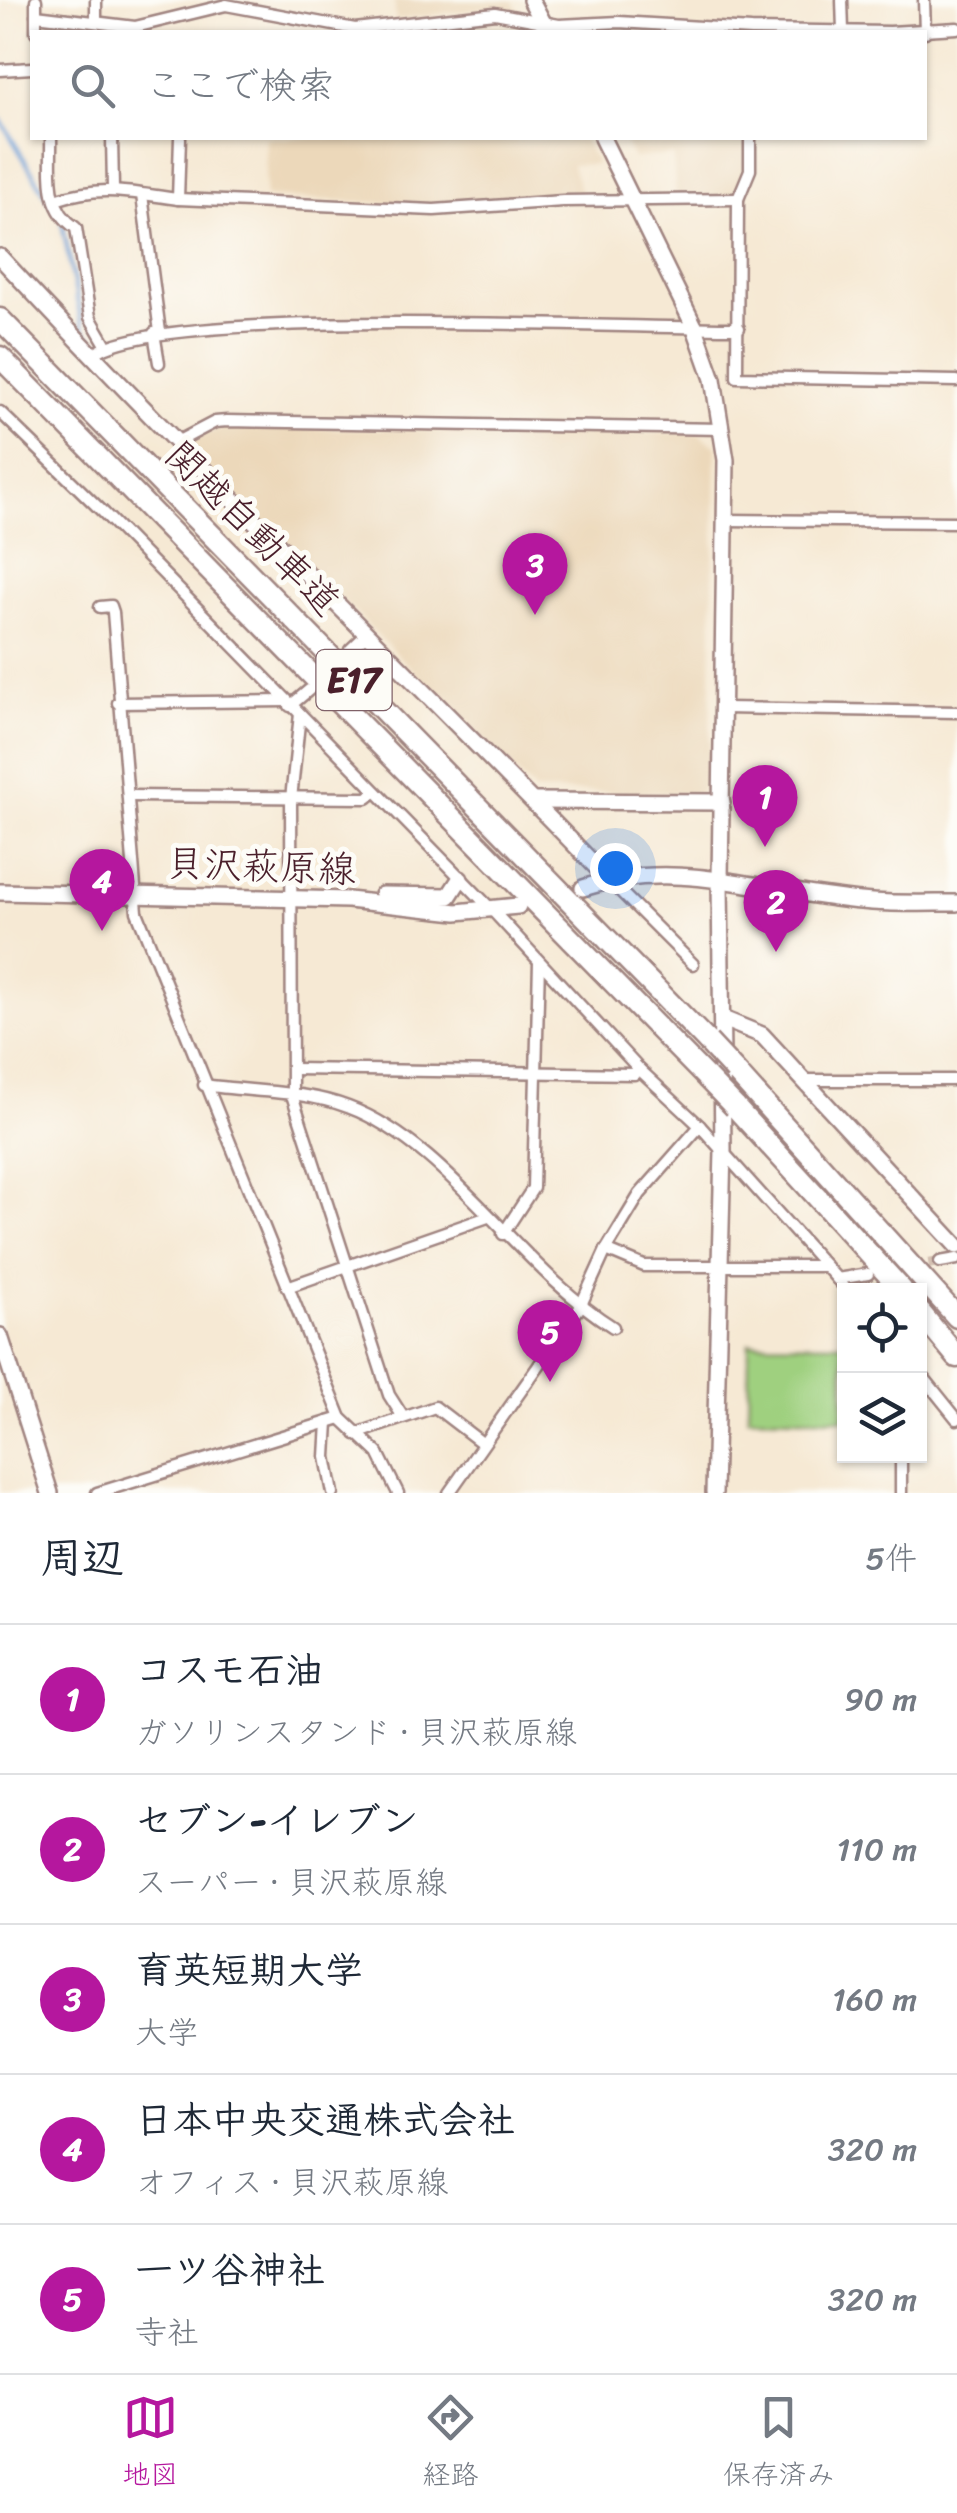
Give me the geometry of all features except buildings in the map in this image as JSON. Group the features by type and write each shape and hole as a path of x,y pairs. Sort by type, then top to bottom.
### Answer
{"highway":[{"name":"関越自動車道","path":"0,319 708,1042 957,1316"},
{"name":"関越自動車道","path":"0,356 707,1078 896,1283"},
{"path":"927,1321 957,1357"}],"street":[{"path":"36,0 36,30"},
{"path":"96,0 96,22"},
{"path":"531,0 545,26"},
{"path":"842,0 843,30"},
{"path":"924,0 925,30"},
{"path":"36,15 135,28 226,5 355,30 482,14 545,26 682,30"},
{"path":"927,32 957,28"},
{"path":"0,70 30,68"},
{"path":"51,140 49,182 55,200 78,236 90,317 105,343"},
{"path":"112,140 114,188"},
{"path":"178,200 180,140"},
{"path":"603,140 695,328 723,429 727,520 720,880 722,1150 716,1268 714,1493"},
{"path":"750,140 750,170 738,200 737,376 957,380"},
{"path":"55,200 84,190 114,188 178,200 434,210 634,200 738,200"},
{"path":"142,195 159,364"},
{"path":"0,257 174,444 368,632 693,964"},
{"path":"92,356 105,343 197,327 358,324 738,328"},
{"path":"0,413 492,910 640,1070 700,1126 840,1283"},
{"path":"174,444 214,422 227,421 723,429"},
{"path":"727,520 957,522"},
{"path":"100,607 111,606 112,612 137,912 341,1418 378,1454 398,1493"},
{"path":"350,650 368,632"},
{"path":"118,703 288,703 309,690"},
{"path":"724,708 957,712"},
{"path":"300,714 291,799 292,1095 389,1395 403,1417"},
{"path":"128,796 291,799 367,798 373,793"},
{"path":"533,801 722,802"},
{"path":"583,888 608,880 675,874 871,902 957,903"},
{"path":"348,900 386,894 449,896 460,879"},
{"name":"貝沢萩原線","path":"0,892 348,900 457,912 518,906"},
{"path":"504,1234 533,1188 540,962"},
{"path":"723,1020 762,1035 957,1246"},
{"path":"293,1069 634,1074 640,1070"},
{"path":"806,1080 957,1080"},
{"path":"204,1085 326,1099 379,1122 488,1217 580,1307 613,1328"},
{"path":"449,1493 580,1307 606,1250 640,1194 700,1126"},
{"path":"287,1287 488,1217"},
{"path":"606,1250 644,1266 824,1266"},
{"path":"940,1262 957,1259"},
{"path":"837,1280 868,1274"},
{"path":"0,1336 5,1373 50,1493"},
{"path":"927,1382 957,1419"},
{"path":"356,1434 440,1408 482,1443"},
{"path":"98,1493 341,1418"},
{"path":"328,1422 326,1457 333,1493"},
{"path":"900,1493 901,1463"}],"shaded area":[{"path":"394,0 512,0 520,14 493,7 396,20"},
{"path":"266,140 584,140 597,164 572,165 582,196 432,205 265,197"},
{"path":"623,140 746,140 746,169 737,196 676,196 673,155 633,158"},
{"path":"224,427 699,434 716,446 709,780 700,793 535,791 192,451 190,441"}],"green space":[{"path":"749,1343 837,1344 837,1419 748,1417"}],"waterway":[{"path":"0,119 52,205"},
{"path":"62,222 83,329 143,396"}],"tunnel":[{"path":"884,1271 940,1262"}],"place":[{"name":"育英短期大学","path":"535,615"},
{"name":"コスモ石油","path":"765,847"},
{"name":"日本中央交通株式会社","path":"102,931"},
{"name":"セブン-イレブン","path":"776,952"},
{"name":"一ツ谷神社","path":"550,1382"}]}
